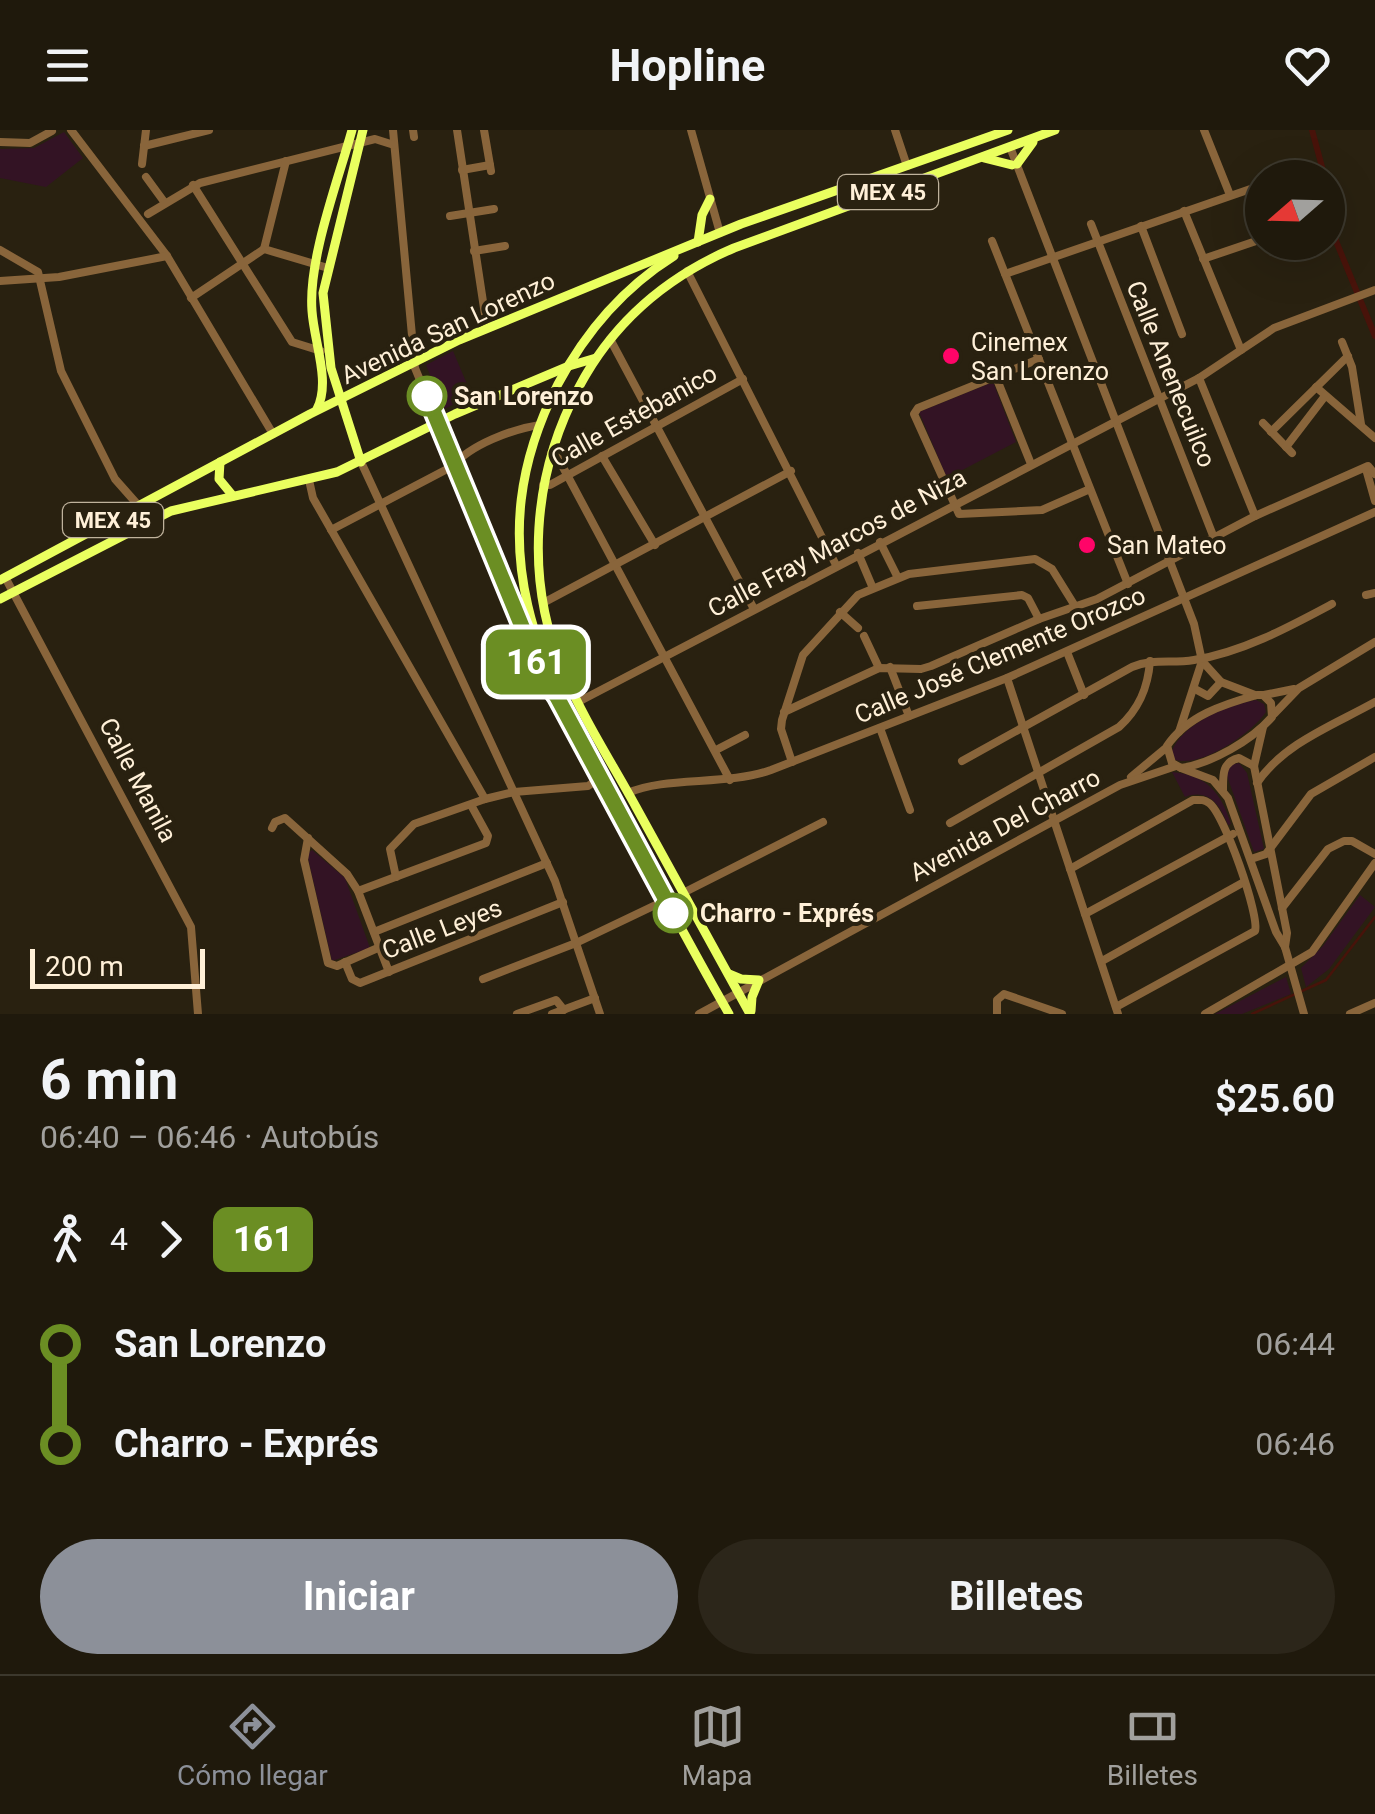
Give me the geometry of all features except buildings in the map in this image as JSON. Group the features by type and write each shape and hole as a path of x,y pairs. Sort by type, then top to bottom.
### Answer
{"main road":[{"path":"352,130 311,293 322,351 361,462"},
{"path":"347,427 331,414 317,411 324,386 322,293 363,130"},
{"path":"976,142 982,130"},
{"name":"MEX 45","path":"750,1014 578,702 558,658 543,602 538,536 551,452 573,399 610,339 646,301 687,271 746,244 1055,130"},
{"path":"1000,131 1007,148"},
{"name":"MEX 45","path":"729,1014 571,726 533,631 521,551 525,476 540,426 569,366 596,324 654,270 698,242 742,224 1000,131"},
{"path":"981,157 1016,168 1028,146 1040,136"},
{"path":"698,242 702,214 710,199"},
{"path":"742,224 740,236 746,244"},
{"name":"Avenida San Lorenzo","path":"220,462 414,361 698,242"},
{"name":"MEX 45","path":"0,599 171,511 314,478 361,462 438,422 596,358"},
{"path":"314,478 348,458 354,444"},
{"path":"220,462 219,480 233,496"},
{"name":"MEX 45","path":"3,578 220,462"},
{"path":"557,697 567,703 578,702"},
{"path":"571,726 579,717 589,722"},
{"path":"727,972 742,980 760,980 750,1014"}],"street":[{"path":"2,130 1,142 30,142 52,130"},
{"path":"71,130 167,256 273,434"},
{"path":"142,164 146,130"},
{"path":"144,146 166,135 209,130"},
{"path":"393,130 414,361 536,662 557,697"},
{"path":"457,130 487,328"},
{"path":"462,170 490,168 484,130"},
{"path":"691,130 720,233"},
{"path":"895,130 907,166"},
{"path":"1204,130 1230,195"},
{"path":"148,214 194,186 375,139 394,145"},
{"path":"1007,148 1186,599 1202,659 1221,682 1260,695 1271,703 1272,716"},
{"path":"191,298 264,250 286,161"},
{"path":"146,177 164,202"},
{"path":"194,186 292,342 322,351"},
{"path":"1005,274 1245,190"},
{"path":"450,216 494,209"},
{"path":"1184,211 1241,350"},
{"name":"Calle Anenecuilco","path":"1091,224 1214,538"},
{"path":"1141,226 1182,334"},
{"path":"992,241 1128,584"},
{"path":"1203,259 1245,245"},
{"path":"474,252 505,246"},
{"path":"0,250 32,267 40,280 61,371 115,479 138,506"},
{"path":"264,250 328,268"},
{"path":"0,281 40,280 167,256"},
{"path":"687,271 836,565"},
{"name":"Calle Fray Marcos de Niza","path":"578,702 1199,378 1284,324 1371,291"},
{"path":"610,339 754,608"},
{"path":"1342,342 1360,424"},
{"path":"1271,432 1348,356"},
{"path":"1039,359 918,408 914,414 954,504 963,515 1034,512 1090,489"},
{"path":"996,377 1031,464"},
{"path":"1199,378 1254,516"},
{"name":"Calle Estebanico","path":"543,485 550,485 743,379"},
{"path":"1316,387 1375,438"},
{"path":"1262,423 1289,450 1325,396"},
{"path":"331,530 456,462 462,455 540,426"},
{"path":"551,452 557,456 730,780"},
{"path":"602,456 655,544"},
{"path":"361,462 547,862 600,1014"},
{"path":"784,712 879,668 911,670 931,666 1128,584 1254,516 1371,470 1375,501"},
{"path":"543,602 791,471"},
{"path":"314,478 313,498 485,800"},
{"name":"Calle José Clemente Orozco","path":"628,793 730,780 792,762 1068,652 1375,512"},
{"path":"880,542 897,576"},
{"path":"858,553 872,586"},
{"path":"792,762 781,729 803,655 850,600 872,586 897,576 1035,560 1052,568 1075,606"},
{"name":"Calle Manila","path":"3,578 192,927 198,1014"},
{"path":"917,606 1022,595 1028,598 1039,619"},
{"path":"962,760 1132,667 1150,661 1202,659 1270,636 1332,604"},
{"path":"840,612 861,632 879,668"},
{"path":"1272,716 1299,688 1375,642"},
{"path":"1068,652 1084,695"},
{"path":"1179,732 1202,659"},
{"path":"950,822 1130,718 1146,688 1150,661"},
{"path":"890,667 909,716"},
{"path":"1007,678 1025,726 1054,822 1117,1010 1257,929 1228,836 1211,804 1198,800 1186,804 1070,869"},
{"path":"1194,689 1208,696 1221,682"},
{"path":"1179,732 1212,711 1260,695 1299,688"},
{"path":"1256,784 1277,758 1375,702"},
{"name":"Avenida Del Charro","path":"1120,785 1220,754 1272,716"},
{"path":"1262,726 1254,766 1287,933 1285,947"},
{"path":"880,728 910,810"},
{"name":"Avenida Del Charro","path":"699,1014 1120,785 1168,746 1179,732"},
{"path":"716,750 744,735"},
{"path":"1168,746 1168,756 1178,767 1202,774 1224,790"},
{"path":"1251,859 1262,857 1270,849 1311,794 1375,757"},
{"path":"1254,766 1239,758 1228,762 1224,790 1285,947 1304,1014"},
{"path":"396,877 390,849 410,827 514,792 588,786 600,778"},
{"path":"358,892 486,842 488,836 471,804"},
{"path":"272,828 284,818 344,869 358,892 389,972"},
{"path":"683,893 823,822"},
{"path":"1085,914 1241,830"},
{"path":"308,838 304,860 326,960 332,966 380,947"},
{"path":"1282,908 1333,846 1352,841 1375,854"},
{"path":"374,932 547,862"},
{"path":"1205,1014 1291,966 1316,946 1375,863"},
{"path":"1102,960 1244,882"},
{"path":"483,980 576,943 666,900"},
{"name":"Calle Leyes","path":"345,962 357,982 564,902"},
{"path":"997,1014 997,1000 1004,994 1062,1014"},
{"path":"552,1014 595,998"},
{"path":"517,1014 556,1000 564,1010"},
{"path":"1350,1014 1375,1002"}],"shaded area":[{"path":"64,132 83,158 46,187 0,178 0,149 34,148"},
{"path":"453,351 472,396 444,409 426,365"},
{"path":"993,382 1016,442 947,478 919,412"},
{"path":"1256,700 1264,704 1266,712 1237,739 1197,759 1173,759 1171,753 1177,742 1195,725 1219,711"},
{"path":"1239,763 1247,773 1264,849 1254,852 1227,776 1230,765"},
{"path":"1172,772 1194,777 1210,787 1231,824 1207,797 1185,797"},
{"path":"312,850 345,878 370,948 332,961 307,854"},
{"path":"1360,895 1375,907 1329,969 1306,987 1301,968 1323,946"},
{"path":"1286,977 1291,994 1242,1014 1215,1014"}],"waterway":[{"path":"1312,130 1320,160"},
{"path":"1344,260 1375,336"},
{"path":"1252,1014 1326,980 1375,917"}],"bus line":[{"name":"161","path":"427,396 547,686 557,697 673,913"}],"place":[{"name":"Cinemex San Lorenzo","path":"951,356"},
{"name":"San Lorenzo","path":"427,396"},
{"name":"San Mateo","path":"1087,545"},
{"name":"Charro - Exprés","path":"673,913"}]}
